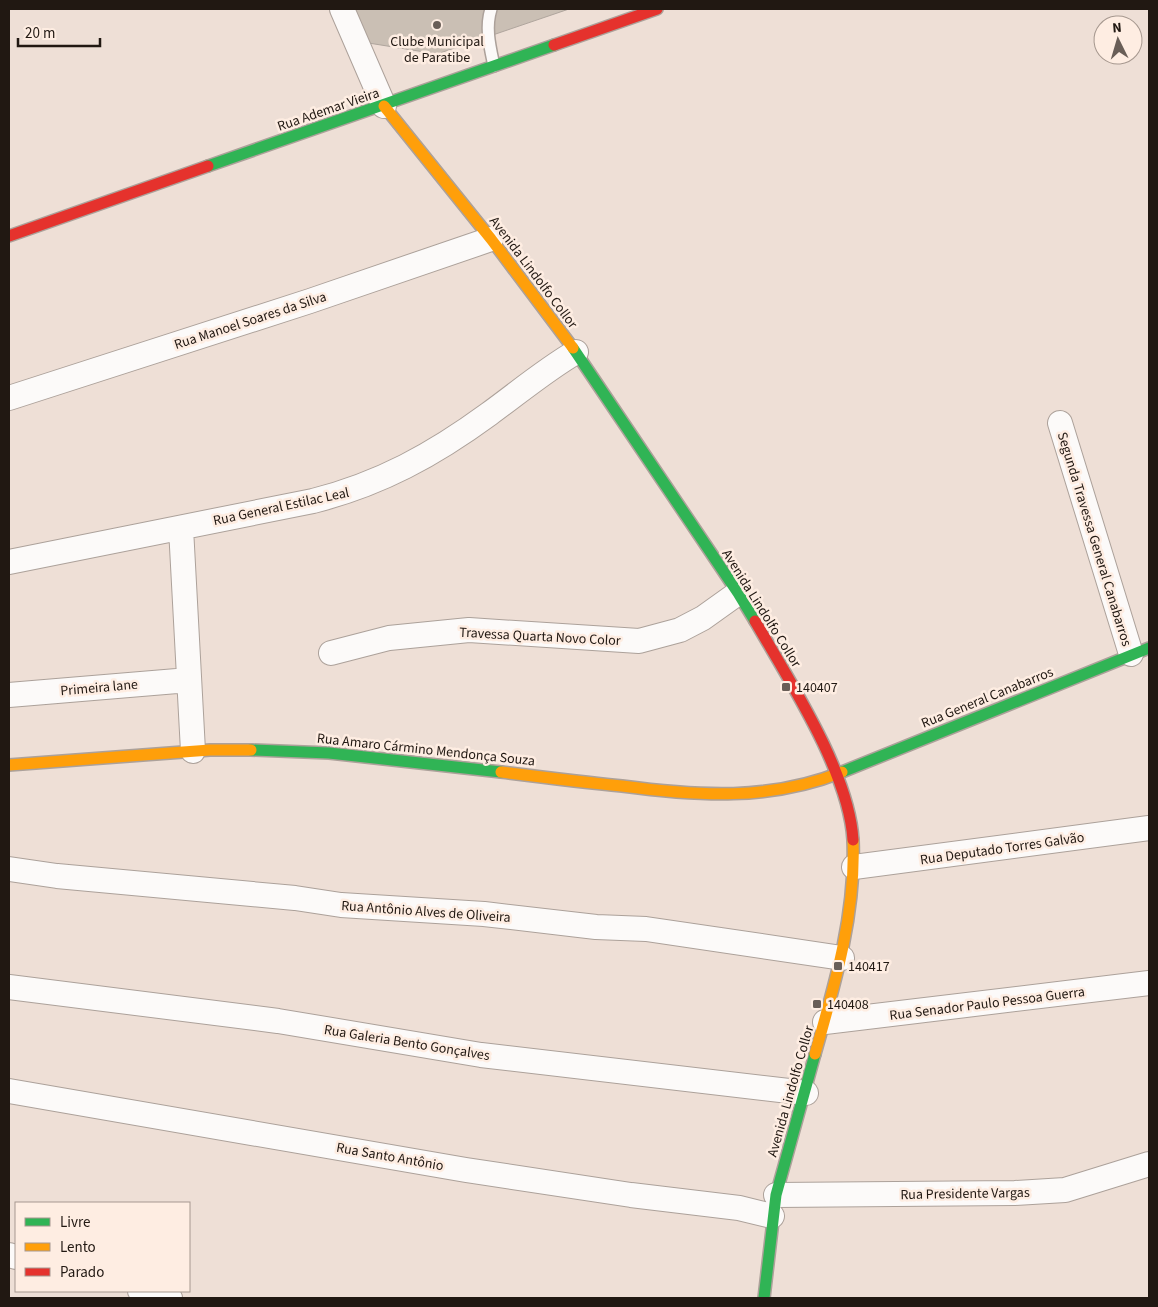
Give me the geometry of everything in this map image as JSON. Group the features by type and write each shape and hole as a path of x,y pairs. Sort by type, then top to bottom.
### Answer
{"main road":[{"name":"Rua Ademar Vieira","path":"9,236 657,9"},
{"name":"Avenida Lindolfo Collor","path":"384,106 491,239 576,352 738,593 797,693 837,774 852,827 854,867 842,958 774,1206 764,1298"},
{"name":"Rua General Canabarros","path":"837,774 1140,651"},
{"name":"Rua Amaro Cármino Mendonça Souza","path":"9,765 193,751 329,753 713,796 792,788 837,774"}],"street":[{"path":"342,9 384,106"},
{"name":"Rua Manoel Soares da Silva","path":"9,398 310,301 491,239"},
{"name":"Rua General Estilac Leal","path":"9,562 313,501 348,492 387,478 438,448 488,415 552,366 576,352"},
{"name":"Segunda Travessa General Canabarros","path":"1060,423 1140,651"},
{"path":"181,528 193,751"},
{"name":"Travessa Quarta Novo Color","path":"331,654 389,638 469,630 639,641 661,637 680,630 703,618 738,593"},
{"name":"Primeira lane","path":"9,695 189,680"},
{"name":"Rua Deputado Torres Galvão","path":"854,867 1149,828"},
{"name":"Rua Antônio Alves de Oliveira","path":"9,869 57,876 295,898 341,905 484,914 596,927 646,929 842,958"},
{"name":"Rua Senador Paulo Pessoa Guerra","path":"825,1022 1149,983"},
{"name":"Rua Galeria Bento Gonçalves","path":"9,987 278,1021 481,1055 806,1093"},
{"name":"Rua Santo Antônio","path":"9,1091 466,1170 632,1195 739,1208 774,1206"},
{"name":"Rua Presidente Vargas","path":"774,1206 1065,1190 1149,1164"},
{"path":"144,1292 170,1298"}],"lane":[{"path":"491,9 488,18 488,40 494,66"}],"building":[{"name":"Clube Municipal de Paratibe","path":"348,9 569,9 437,54 356,41"}],"traffic: fast":[{"path":"208,166 554,45"},
{"path":"573,348 755,621"},
{"path":"842,772 1149,648"},
{"path":"251,750 329,753 501,772"},
{"path":"764,1298 776,1195 815,1054"}],"traffic: slow":[{"path":"384,106 491,239 573,348"},
{"path":"9,765 210,750 251,750"},
{"path":"501,772 706,794 734,794 788,788 842,772"},
{"path":"815,1054 837,975 848,921 853,867 853,840"}],"traffic: jam":[{"path":"554,45 657,9"},
{"path":"9,236 208,166"},
{"path":"755,621 800,698 829,756 841,785 849,813 853,840"}],"place":[{"name":"Clube Municipal de Paratibe","path":"437,25"},
{"name":"140407","path":"786,687"},
{"name":"140417","path":"838,966"},
{"name":"140408","path":"817,1004"}]}
